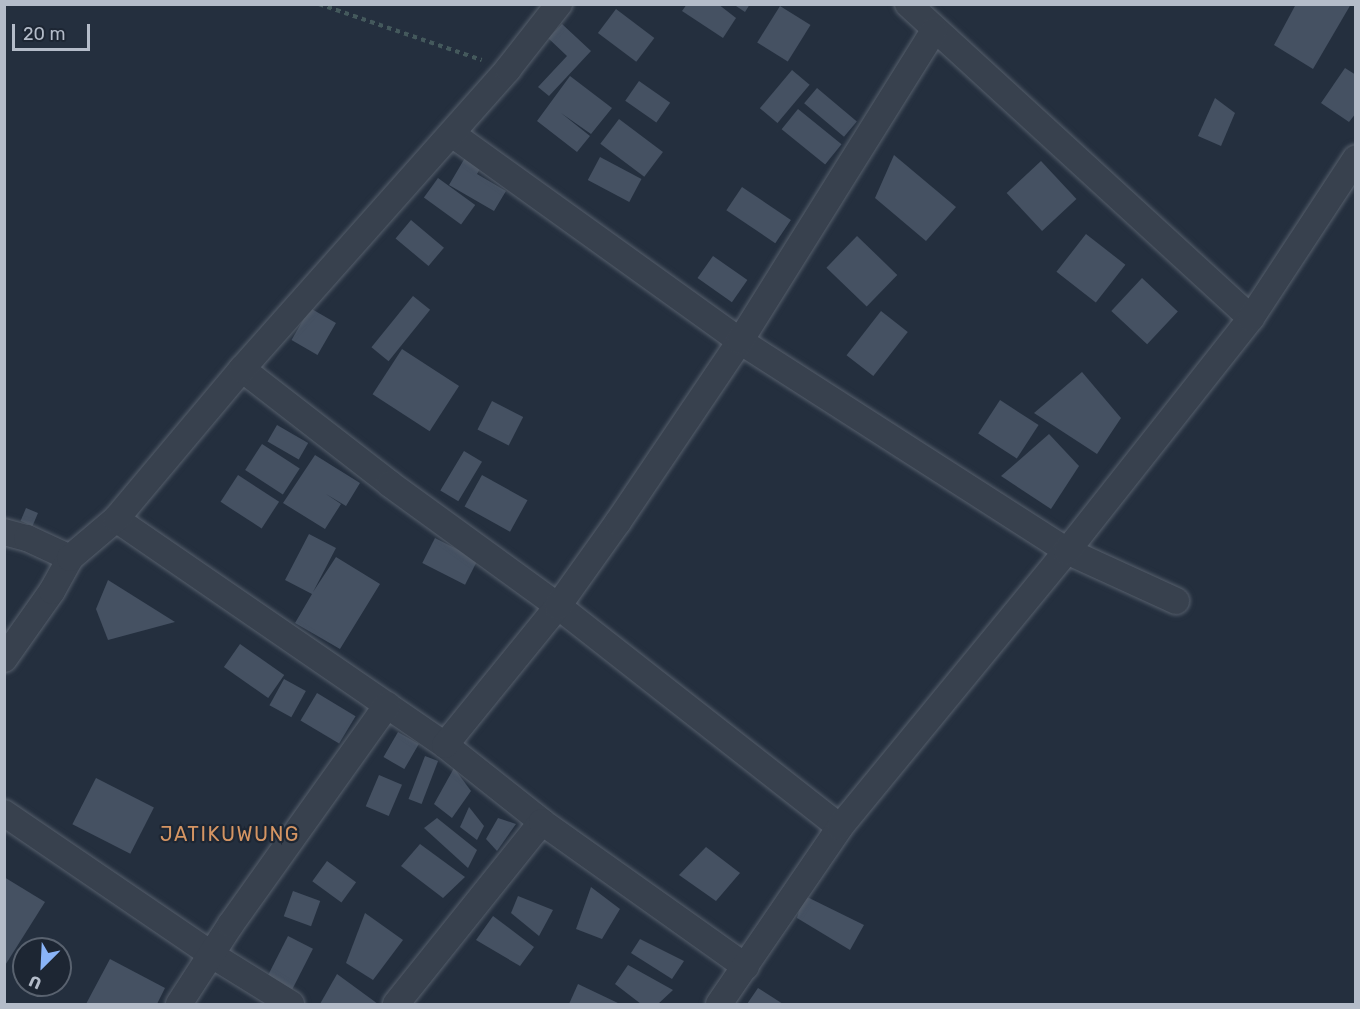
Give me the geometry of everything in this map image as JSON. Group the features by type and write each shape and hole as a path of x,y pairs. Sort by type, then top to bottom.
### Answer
{"street":[{"path":"4,659 52,591 70,558 116,519 242,369 508,69 559,4"},
{"path":"908,4 934,31 1251,318"},
{"path":"445,745 558,606 740,341 934,31"},
{"path":"452,134 740,341 1066,551 1176,601"},
{"path":"718,1005 840,827 1066,551 1251,318 1356,158"},
{"path":"242,369 390,484 558,606 840,827"},
{"path":"116,519 445,745 542,822 746,967"},
{"path":"4,532 27,538 70,558"},
{"path":"179,1005 231,924 387,705"},
{"path":"4,813 212,955 291,1005"},
{"path":"396,1005 542,822"}],"path":[{"path":"319,4 508,69"}],"building":[{"path":"687,4 718,4 736,18 723,38 682,11"},
{"path":"733,4 750,4 745,12"},
{"path":"1296,4 1351,4 1313,69 1274,45"},
{"path":"780,6 811,25 788,62 757,42"},
{"path":"616,9 654,38 636,62 598,33"},
{"path":"562,24 591,51 549,96 538,87 567,56 548,38"},
{"path":"1345,68 1356,75 1356,113 1349,122 1321,103"},
{"path":"792,70 810,85 777,123 760,108"},
{"path":"570,76 612,108 591,134 561,113 590,136 577,152 537,121"},
{"path":"639,81 670,103 656,122 625,101"},
{"path":"817,88 857,121 844,137 804,103"},
{"path":"1215,98 1235,113 1221,146 1198,136"},
{"path":"798,109 842,144 825,164 782,129"},
{"path":"619,119 663,152 644,177 600,144"},
{"path":"469,151 485,160 477,174 506,191 494,211 449,185"},
{"path":"894,155 956,207 926,241 875,198"},
{"path":"600,157 641,179 629,202 588,180"},
{"path":"1041,161 1076,199 1042,231 1007,193"},
{"path":"438,178 475,205 461,224 424,197"},
{"path":"742,187 791,220 775,243 726,210"},
{"path":"411,220 444,248 429,266 396,238"},
{"path":"1086,234 1125,265 1096,303 1056,272"},
{"path":"857,236 897,275 867,307 826,268"},
{"path":"713,256 747,280 732,302 698,278"},
{"path":"1142,278 1178,311 1147,344 1111,311"},
{"path":"413,296 430,310 389,361 371,347"},
{"path":"310,308 336,323 317,355 292,340"},
{"path":"881,311 908,332 873,376 847,355"},
{"path":"402,349 459,386 430,431 373,394"},
{"path":"1082,372 1121,418 1097,454 1034,413"},
{"path":"1000,400 1039,425 1017,459 978,434"},
{"path":"492,401 523,417 509,445 477,430"},
{"path":"277,425 308,443 299,459 268,441"},
{"path":"1049,434 1079,466 1051,509 1001,476"},
{"path":"262,444 300,469 283,495 245,470"},
{"path":"464,451 482,462 458,501 440,490"},
{"path":"315,455 360,483 346,506 326,494 341,504 325,529 283,503"},
{"path":"238,475 279,502 262,529 221,502"},
{"path":"482,475 527,500 510,532 465,506"},
{"path":"26,508 38,513 32,526 21,521"},
{"path":"309,534 336,548 313,592 336,557 380,584 340,649 295,623 312,594 285,580"},
{"path":"435,538 478,560 465,585 422,563"},
{"path":"108,580 175,622 108,640 96,609"},
{"path":"240,644 284,675 268,698 224,667"},
{"path":"284,679 306,691 291,717 269,705"},
{"path":"317,693 356,716 339,744 301,720"},
{"path":"398,732 419,744 404,769 384,757"},
{"path":"425,756 438,761 422,804 409,799"},
{"path":"454,768 471,791 452,818 434,804"},
{"path":"379,775 402,785 389,816 366,806"},
{"path":"96,778 154,808 130,854 72,824"},
{"path":"469,807 484,826 477,840 460,827"},
{"path":"437,818 477,850 468,868 424,828"},
{"path":"498,818 516,824 497,851 486,839"},
{"path":"420,844 465,877 443,898 401,866"},
{"path":"706,847 740,873 716,901 679,875"},
{"path":"327,861 356,882 341,902 312,881"},
{"path":"4,877 45,902 23,937 12,937 12,954 4,967"},
{"path":"591,887 620,909 602,939 576,929"},
{"path":"293,891 320,901 311,926 284,916"},
{"path":"803,895 864,925 850,950 797,918"},
{"path":"518,896 553,910 539,936 511,913"},
{"path":"365,913 403,940 373,980 346,963"},
{"path":"493,916 534,947 520,966 476,940"},
{"path":"288,936 313,949 292,990 267,977"},
{"path":"640,939 684,961 672,979 631,953"},
{"path":"110,959 165,988 157,1004 86,1004"},
{"path":"628,965 673,990 658,1004 641,1004 615,984"},
{"path":"337,974 378,1004 320,1004"},
{"path":"578,984 620,1004 569,1004"},
{"path":"758,988 783,1004 747,1004"}],"district":[{"name":"JATIKUWUNG","path":"230,834"}]}
